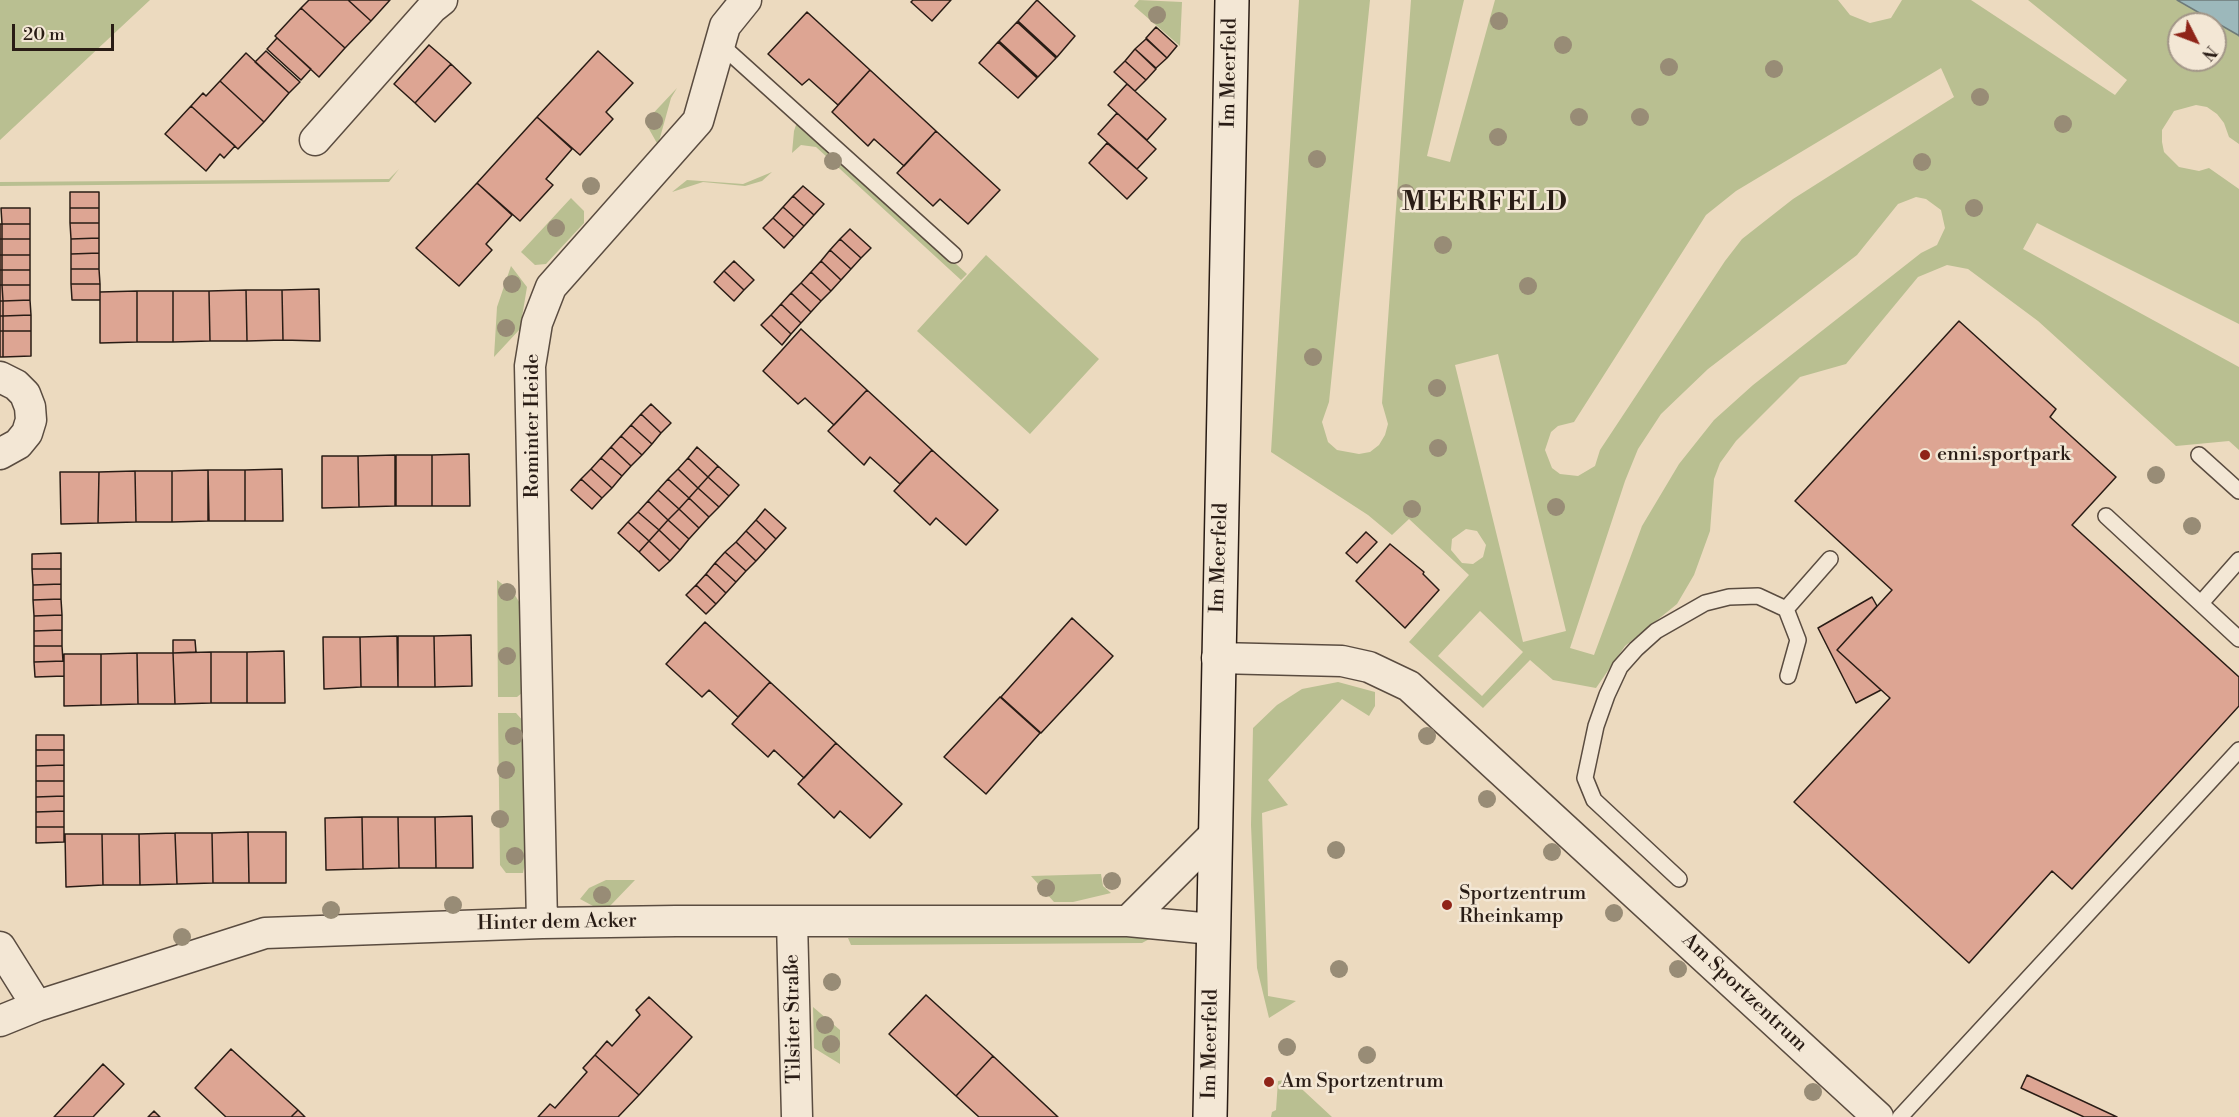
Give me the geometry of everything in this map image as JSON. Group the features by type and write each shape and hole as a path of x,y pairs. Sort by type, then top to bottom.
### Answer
{"street":[{"path":"315,140 432,8 442,0"},
{"name":"Rominter Heide","path":"542,923 530,366 537,323 551,287 698,121 725,26 746,0"},
{"name":"Im Meerfeld","path":"1210,1117 1217,658 1232,0"},
{"path":"0,377 16,385 25,394 30,407 31,420 27,433 18,444 0,454"},
{"name":"Am Sportzentrum","path":"1217,658 1342,662 1369,666 1409,686 1878,1117"},
{"path":"1128,921 1215,835"},
{"name":"Hinter dem Acker","path":"0,1021 37,1006 265,933 542,923 792,921 1128,921 1212,929"},
{"name":"Tilsiter Straße","path":"792,921 796,1117"},
{"path":"0,947 37,1006"}],"lane":[{"path":"720,44 954,255"},
{"path":"2199,455 2239,491"},
{"path":"2106,516 2239,639"},
{"path":"1786,609 1830,559"},
{"path":"2201,603 2239,560"},
{"path":"1679,879 1594,800 1585,778 1596,726 1620,667 1656,631 1705,603 1728,597 1758,596 1786,609 1798,640 1788,676"},
{"path":"1900,1117 2239,750"}],"green space":[{"path":"0,0 150,0 0,140"},
{"path":"1139,0 1182,2 1180,46 1134,6"},
{"path":"1299,0 1370,0 1329,402 1322,422 1328,442 1337,450 1359,454 1370,452 1379,445 1388,424 1382,403 1411,0 1464,0 1427,156 1450,162 1495,0 1838,0 1850,15 1870,23 1891,18 1902,0 1971,0 2115,95 2127,80 2028,0 2239,0 2239,144 2229,137 2224,123 2217,114 2207,107 2196,105 2174,111 2162,130 2162,142 2164,152 2179,167 2199,171 2209,168 2239,189 2239,324 2037,223 2023,249 2239,367 2239,450 2229,441 2176,446 2038,321 1968,269 1947,265 1918,277 1846,364 1800,377 1736,441 1720,463 1714,479 1710,531 1694,575 1677,604 1625,646 1596,688 1553,680 1530,660 1483,708 1409,642 1469,575 1409,519 1392,535 1368,515 1271,452","holes":["1941,68 1954,97 1793,199 1742,239 1725,261 1600,450 1595,466 1578,476 1560,474 1552,468 1545,450 1551,432 1558,426 1574,422 1706,215 1736,191","1916,197 1926,199 1941,210 1945,228 1937,245 1921,253 1753,385 1714,420 1679,464 1642,526 1594,655 1570,648 1625,481 1638,449 1661,414 1708,369 1857,255 1898,204","1498,354 1566,631 1523,642 1455,365","1466,529 1477,531 1486,545 1483,557 1473,564 1462,563 1451,550 1452,539","1480,611 1523,652 1482,696 1438,656"]},
{"path":"677,88 671,98 658,145 645,122"},
{"path":"801,122 967,274 961,280 816,147 801,145 792,153 794,131 796,125"},
{"path":"399,169 389,182 0,186 0,182 389,179"},
{"path":"772,172 762,181 745,186 703,182 672,192 687,180 743,184"},
{"path":"571,198 584,211 584,223 546,264 535,265 521,252"},
{"path":"986,255 1099,359 1030,434 917,331"},
{"path":"511,266 527,287 520,329 494,357 497,307"},
{"path":"497,580 513,592 521,605 522,693 517,697 498,697"},
{"path":"1338,682 1375,692 1375,706 1369,716 1342,699 1268,780 1288,805 1262,813 1268,996 1296,1001 1269,1018 1257,968 1251,825 1253,728 1277,705 1302,689"},
{"path":"498,713 516,713 524,722 525,863 523,873 506,873 500,865"},
{"path":"1101,874 1103,886 1111,893 1073,902 1054,902 1031,876"},
{"path":"606,880 635,880 609,907 593,906 580,899 589,888"},
{"path":"1136,932 1153,937 1142,943 860,945 851,945 848,938"},
{"path":"813,1007 840,1030 840,1064 814,1048"},
{"path":"1291,1079 1332,1117 1271,1117 1272,1112 1276,1110 1278,1081"}],"water":[{"path":"2177,0 2239,0 2239,36 2227,29 2227,12 2198,12"}],"building":[{"path":"309,0 348,0 371,21 345,48 301,8"},
{"path":"348,0 390,0 371,21"},
{"path":"913,0 951,0 932,21 911,2"},
{"path":"1037,0 1075,36 1057,57 1018,21"},
{"path":"301,8 345,48 319,77 275,36"},
{"path":"807,12 870,70 838,105 809,79 802,85 768,54"},
{"path":"1017,22 1056,58 1038,77 999,41"},
{"path":"1156,27 1177,46 1167,58 1146,38"},
{"path":"277,38 311,69 301,80 267,49"},
{"path":"1146,39 1167,58 1156,68 1135,49"},
{"path":"998,42 1037,78 1018,98 979,63"},
{"path":"429,45 451,64 415,103 394,84"},
{"path":"1135,49 1156,69 1146,80 1125,61"},
{"path":"266,51 300,82 289,93 255,62"},
{"path":"598,51 633,83 606,112 613,119 580,155 537,117"},
{"path":"246,53 289,93 264,122 220,81"},
{"path":"1125,61 1146,80 1135,91 1114,72"},
{"path":"451,64 471,83 435,122 415,103"},
{"path":"870,70 936,131 904,166 874,139 868,146 832,112"},
{"path":"220,81 264,122 238,149 191,106 203,93 206,96"},
{"path":"1127,84 1166,119 1147,140 1108,105"},
{"path":"191,106 235,146 224,158 220,154 206,171 165,134"},
{"path":"1117,113 1156,149 1137,169 1098,134"},
{"path":"537,117 572,149 546,179 553,185 520,221 477,183"},
{"path":"936,131 1000,190 968,224 940,199 933,206 897,173"},
{"path":"1107,143 1147,178 1127,199 1089,163"},
{"path":"477,183 512,215 486,244 492,250 459,286 416,248"},
{"path":"803,186 824,204 814,215 793,196"},
{"path":"70,192 99,192 99,208 70,208"},
{"path":"793,196 814,215 804,226 783,207"},
{"path":"783,207 804,226 794,237 773,218"},
{"path":"1,208 30,208 30,224 2,224"},
{"path":"70,208 99,208 99,223 70,223"},
{"path":"773,218 794,237 784,248 763,228"},
{"path":"70,223 99,223 99,238 71,239"},
{"path":"0,224 2,224 2,239 0,239"},
{"path":"2,224 30,224 30,239 2,239"},
{"path":"850,229 871,248 861,258 840,239"},
{"path":"99,238 99,253 71,254 71,239"},
{"path":"0,239 2,239 2,255 0,255"},
{"path":"2,239 30,239 30,255 2,255"},
{"path":"840,239 861,258 851,269 830,250"},
{"path":"830,250 851,269 841,280 821,261"},
{"path":"99,253 99,269 71,269 71,254"},
{"path":"0,255 2,255 2,270 0,270"},
{"path":"2,255 30,255 30,270 2,270"},
{"path":"734,261 754,280 744,290 724,271"},
{"path":"821,261 841,280 831,291 811,272"},
{"path":"71,269 99,269 100,284 71,284"},
{"path":"0,270 2,270 2,285 0,285"},
{"path":"2,270 30,270 30,285 2,285"},
{"path":"724,271 744,290 734,301 714,282"},
{"path":"811,272 831,291 821,301 801,283"},
{"path":"801,283 821,301 811,312 791,293"},
{"path":"71,284 100,284 100,300 72,300"},
{"path":"0,285 2,285 3,301 0,301"},
{"path":"2,285 30,285 30,300 3,301"},
{"path":"319,289 320,341 283,340 282,290"},
{"path":"246,290 247,341 210,341 209,291"},
{"path":"246,290 282,290 283,340 247,341"},
{"path":"137,291 173,291 173,342 137,342"},
{"path":"137,291 137,342 100,343 100,292"},
{"path":"173,291 209,291 210,341 173,342"},
{"path":"791,293 811,312 801,323 781,304"},
{"path":"30,300 31,315 3,316 3,301"},
{"path":"0,301 3,301 3,316 0,316"},
{"path":"781,304 801,323 791,334 771,315"},
{"path":"31,315 31,331 3,331 3,316"},
{"path":"771,315 791,334 782,345 761,325"},
{"path":"0,316 3,316 3,331 0,331"},
{"path":"1959,321 2056,409 2050,417 2116,477 2072,525 2239,677 2239,706 2072,889 2052,871 1969,963 1794,802 1890,698 1837,650 1892,590 1795,501"},
{"path":"801,329 867,390 834,425 805,398 798,404 763,371"},
{"path":"0,331 3,331 3,357 0,357"},
{"path":"3,331 31,331 31,356 3,357"},
{"path":"867,390 932,450 900,484 870,457 864,465 828,431"},
{"path":"651,404 671,423 661,433 641,414"},
{"path":"641,414 661,433 652,444 631,425"},
{"path":"631,425 652,444 642,455 621,436"},
{"path":"621,436 642,455 631,466 611,447"},
{"path":"611,447 631,466 622,476 601,458"},
{"path":"697,447 718,466 708,477 688,458"},
{"path":"932,450 998,510 966,545 936,518 930,525 894,491"},
{"path":"469,454 470,506 432,506 432,455"},
{"path":"395,455 395,506 359,507 358,456"},
{"path":"396,455 432,455 432,506 396,506"},
{"path":"322,456 358,456 359,507 322,508"},
{"path":"601,458 622,476 612,488 591,469"},
{"path":"688,458 708,477 698,488 678,469"},
{"path":"718,466 739,485 729,496 708,477"},
{"path":"282,469 283,521 245,521 245,470"},
{"path":"591,469 612,488 602,498 581,479"},
{"path":"678,469 698,488 689,498 668,479"},
{"path":"208,470 245,470 245,521 209,521"},
{"path":"208,470 208,521 172,522 172,471"},
{"path":"135,471 136,522 98,523 99,472"},
{"path":"135,471 172,471 172,522 136,522"},
{"path":"60,472 99,472 98,523 61,524"},
{"path":"708,477 729,496 719,507 698,488"},
{"path":"581,479 602,498 592,509 571,490"},
{"path":"668,479 689,498 679,509 658,490"},
{"path":"698,488 719,507 709,517 689,498"},
{"path":"658,490 679,509 668,520 648,501"},
{"path":"689,498 709,517 699,528 679,509"},
{"path":"648,501 668,520 659,530 638,512"},
{"path":"679,509 699,528 689,539 668,520"},
{"path":"765,509 786,528 776,539 756,520"},
{"path":"638,512 659,530 649,541 628,522"},
{"path":"668,520 689,539 680,550 659,530"},
{"path":"756,520 776,539 766,550 746,531"},
{"path":"628,522 649,541 639,552 618,533"},
{"path":"659,530 680,550 670,561 649,541"},
{"path":"746,531 766,550 756,561 736,542"},
{"path":"1366,532 1377,542 1357,563 1346,553"},
{"path":"649,541 670,561 659,571 639,552"},
{"path":"736,542 756,561 746,571 725,552"},
{"path":"1390,544 1424,572 1423,574 1439,590 1405,628 1356,581"},
{"path":"725,552 746,571 736,582 715,563"},
{"path":"61,553 61,569 32,569 32,554"},
{"path":"715,563 736,582 726,593 706,574"},
{"path":"32,569 61,569 61,584 33,585"},
{"path":"706,574 726,593 716,604 696,585"},
{"path":"61,584 61,599 33,600 33,585"},
{"path":"696,585 716,604 706,614 686,595"},
{"path":"1872,597 1877,606 1837,650 1881,690 1856,703 1818,628"},
{"path":"61,599 62,615 34,616 33,600"},
{"path":"62,615 62,630 34,631 34,616"},
{"path":"1072,618 1113,656 1041,733 1001,697"},
{"path":"705,622 770,682 738,717 709,690 702,697 666,664"},
{"path":"62,630 62,646 34,646 34,631"},
{"path":"471,635 472,686 435,687 434,636"},
{"path":"397,636 398,687 361,687 360,637"},
{"path":"398,636 434,636 435,687 398,687"},
{"path":"323,637 360,637 361,687 324,689"},
{"path":"173,640 195,640 196,652 173,653"},
{"path":"34,646 62,646 63,661 34,662"},
{"path":"284,651 285,703 247,703 247,652"},
{"path":"211,652 211,703 175,704 173,653"},
{"path":"211,652 247,652 247,703 211,703"},
{"path":"137,653 138,704 101,705 101,654"},
{"path":"137,653 173,653 175,704 138,704"},
{"path":"64,654 101,654 101,705 64,706"},
{"path":"64,661 64,676 35,677 34,662"},
{"path":"770,682 836,743 804,778 774,750 768,757 732,724"},
{"path":"1000,697 1040,733 986,794 944,757"},
{"path":"36,735 64,735 64,750 36,750"},
{"path":"836,743 902,804 870,838 840,811 834,818 798,784"},
{"path":"36,750 64,750 64,765 36,766"},
{"path":"64,765 64,781 36,781 36,766"},
{"path":"36,781 64,781 64,796 36,797"},
{"path":"64,796 64,811 36,812 36,797"},
{"path":"64,811 64,827 36,827 36,812"},
{"path":"472,816 473,868 436,868 435,817"},
{"path":"362,817 363,869 326,870 325,818"},
{"path":"362,817 398,817 399,868 363,869"},
{"path":"398,817 435,817 436,868 399,868"},
{"path":"36,827 64,827 64,842 36,843"},
{"path":"248,832 249,883 213,883 212,833"},
{"path":"248,832 286,832 286,883 249,883"},
{"path":"175,833 212,833 213,883 177,884"},
{"path":"175,833 177,884 140,885 139,834"},
{"path":"65,834 102,834 103,885 66,887"},
{"path":"102,834 139,834 140,885 103,885"},
{"path":"926,995 993,1056 956,1096 889,1034"},
{"path":"649,997 692,1037 639,1095 595,1055 607,1041 612,1046 640,1015 636,1010"},
{"path":"231,1049 298,1110 291,1117 226,1117 195,1088"},
{"path":"595,1055 639,1095 618,1117 538,1117 550,1104 555,1108 587,1072 583,1068"},
{"path":"993,1056 1058,1117 979,1117 956,1096"},
{"path":"103,1064 124,1084 93,1117 54,1117"},
{"path":"2027,1075 2117,1117 2084,1117 2021,1088"},
{"path":"298,1110 305,1117 291,1117"},
{"path":"154,1111 160,1117 148,1117"}],"place":[{"name":"enni.sportpark","path":"1925,455"},
{"name":"Sportzentrum Rheinkamp","path":"1447,905"},
{"name":"Am Sportzentrum","path":"1269,1082"}],"district":[{"name":"MEERFELD","path":"1485,204"}]}
